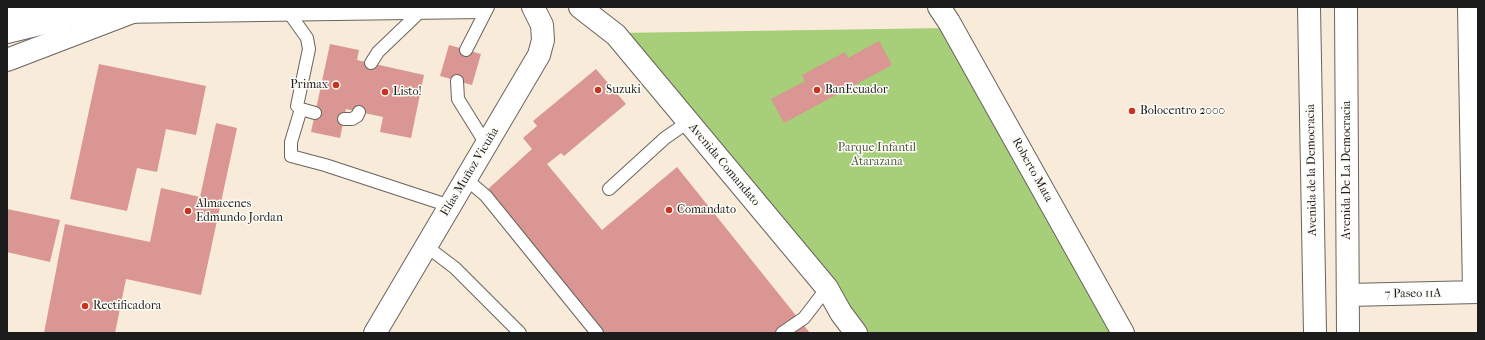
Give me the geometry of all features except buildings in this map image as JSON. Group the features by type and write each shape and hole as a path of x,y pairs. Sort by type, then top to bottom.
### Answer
{"street":[{"path":"7,15 135,11 481,7"},
{"name":"Elías Muñoz Vicuña","path":"375,333 539,55 543,40 542,25 533,7"},
{"name":"Avenida Comandato","path":"580,7 616,35 828,288 841,313 856,333"},
{"name":"Roberto Mata","path":"939,7 953,29 1123,333"},
{"name":"Avenida de la Democracia","path":"1309,7 1315,333"},
{"name":"Avenida De La Democracia","path":"1346,7 1348,333"},
{"path":"1469,7 1476,292"},
{"path":"7,60 135,11"},
{"path":"7,32 27,26 96,12"},
{"name":"7 Paseo 11A","path":"1348,295 1476,292"}],"lane":[{"path":"466,50 488,7"},
{"path":"371,63 378,52 425,8"},
{"path":"287,10 307,38 309,49 297,106 301,109 315,113"},
{"path":"458,81 458,99 486,144"},
{"path":"301,109 291,142 290,156 325,165 450,206"},
{"path":"344,119 352,120 359,112"},
{"path":"610,189 665,138 688,122"},
{"path":"466,179 486,196 597,333"},
{"path":"426,246 455,268 520,333"},
{"path":"782,333 804,318 828,288"}],"green space":[{"name":"Parque Infantil Atarazana","path":"947,28 1122,333 857,333 617,33"}],"place":[{"name":"Primax","path":"336,85"},
{"name":"Suzuki","path":"598,90"},
{"name":"BanEcuador","path":"817,90"},
{"name":"Listo!","path":"385,92"},
{"name":"Bolocentro 2000","path":"1132,111"},
{"name":"Comandato","path":"669,210"},
{"name":"Almacenes Edmundo Jordan","path":"188,211"},
{"name":"Rectificadora","path":"85,306"}]}
